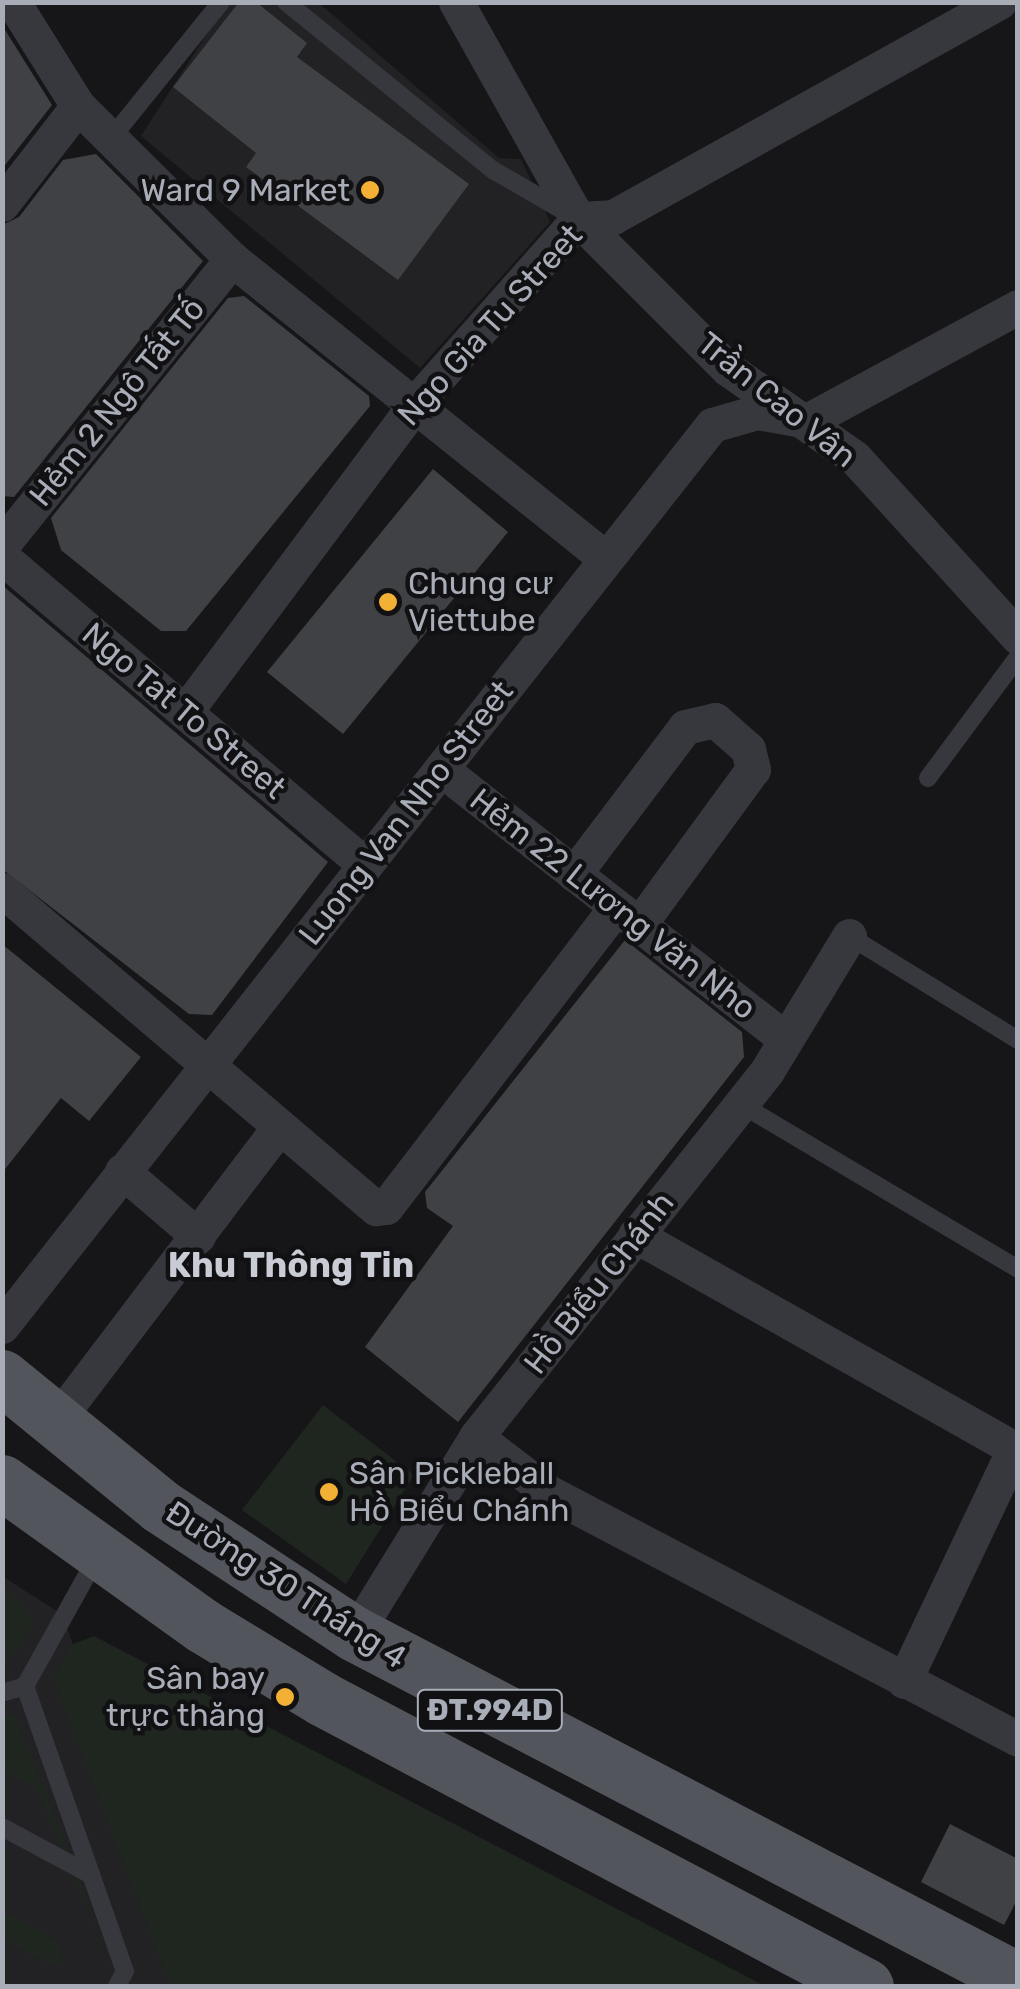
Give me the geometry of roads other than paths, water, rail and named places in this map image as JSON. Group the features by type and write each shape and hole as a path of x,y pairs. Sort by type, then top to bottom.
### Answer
{"main road":[{"name":"Đường 30 Tháng 4","path":"2,1377 140,1489 355,1634 1018,1980"},
{"name":"ĐT.994D","path":"2,1482 98,1554 323,1698 866,1986"},
{"path":"98,1554 140,1489"}],"street":[{"path":"13,2 78,106 113,136 232,260 418,400 606,558"},
{"name":"Trần Cao Vân","path":"456,2 578,219 728,369 855,458 1018,637"},
{"name":"Ngo Gia Tu Street","path":"185,712 418,400 578,219 613,217 999,2"},
{"path":"2,204 78,106"},
{"name":"Hẻm 2 Ngô Tất Tố","path":"2,544 232,260"},
{"path":"807,421 1018,307"},
{"name":"Luong Van Nho Street","path":"2,1326 720,418 757,412 807,421"},
{"name":"Ngo Tat To Street","path":"2,557 365,865"},
{"path":"2,890 360,1201 386,1207 753,769 748,749 715,720 685,727 574,874"},
{"name":"Hẻm 22 Lương Văn Nho","path":"441,770 784,1039"},
{"name":"Hồ Biểu Chánh","path":"355,1634 476,1438 742,1104 849,936"},
{"path":"56,1421 278,1129"},
{"path":"122,1172 198,1236"},
{"path":"635,1235 1016,1450 904,1681"},
{"path":"476,1438 548,1492 1018,1739"}],"lane":[{"path":"113,136 221,2"},
{"path":"286,2 493,170 578,219"},
{"path":"928,778 1018,657"},
{"path":"849,936 1018,1040"},
{"path":"742,1104 1018,1268"},
{"path":"2,1693 25,1686 98,1554"},
{"path":"25,1686 125,1970 117,1986"},
{"path":"2,1827 91,1875"}],"place":[{"name":"Ward 9 Market","path":"370,190"},
{"name":"Chung cư Viettube","path":"388,602"},
{"name":"Sân Pickleball Hồ Biểu Chánh","path":"329,1492"},
{"name":"Sân bay trực thăng","path":"285,1697"}],"district":[{"name":"Khu Thông Tin","path":"291,1265"}]}
